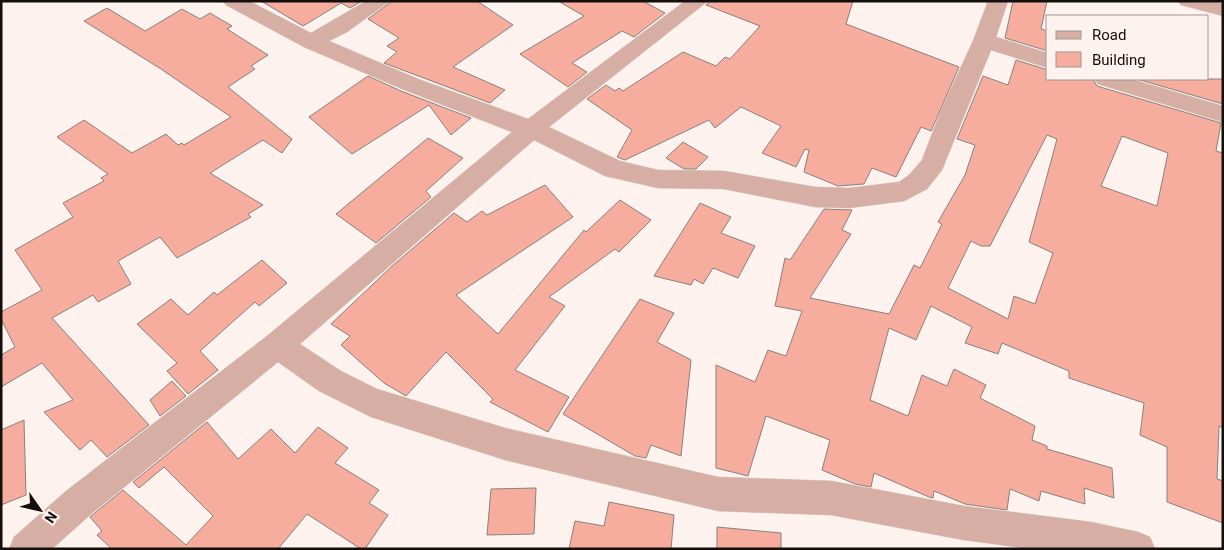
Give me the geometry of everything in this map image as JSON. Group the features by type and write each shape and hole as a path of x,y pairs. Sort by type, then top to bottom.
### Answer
{"street":[{"path":"233,1 311,42 558,140 614,169 658,179 724,180 815,197 849,198 904,191 918,182 933,164 953,110 984,41 998,1"},
{"path":"311,42 340,27 380,1"},
{"path":"1188,1 1223,10"},
{"path":"26,549 78,503 277,345 530,130 685,4"},
{"path":"984,41 1046,60"},
{"path":"1109,80 1223,114"},
{"path":"277,345 330,381 371,402 506,444 700,490 718,494 831,498 964,523 1091,539 1138,549"}],"building":[{"path":"261,1 362,1 350,8 341,3 303,26"},
{"path":"392,1 477,1 513,25 453,67 505,90 490,103 384,63 397,52 387,46 399,38 368,19"},
{"path":"558,1 643,1 665,13 634,37 622,31 572,63 587,72 568,87 520,54 584,16"},
{"path":"710,1 853,1 846,24 959,67 931,131 921,127 896,177 872,168 864,184 838,186 804,172 809,150 805,149 796,167 762,153 781,126 741,107 715,128 709,120 625,160 617,157 632,130 587,99 606,85 615,91 619,88 623,91 683,52 716,66 725,57 730,59 760,26 706,5"},
{"path":"1013,1 1047,1 1041,29 1046,30 1046,50 1005,38"},
{"path":"107,8 145,31 182,9 200,19 210,13 232,26 227,29 268,55 251,66 255,69 228,87 292,139 282,153 263,140 210,173 263,205 248,214 251,217 177,258 160,237 118,261 131,284 98,302 93,295 52,318 149,425 107,457 91,440 80,450 44,412 73,400 42,363 1,387 1,355 15,347 1,319 1,312 42,290 15,250 73,217 63,203 104,181 101,178 108,174 57,137 84,120 132,153 166,134 178,145 182,143 184,145 231,117 161,69 84,21"},
{"path":"1016,60 1046,69 1046,80 1094,80 1097,86 1221,123 1216,151 1223,153 1223,428 1219,426 1217,479 1223,481 1223,523 1167,502 1167,447 1140,435 1144,403 1069,378 1069,371 1002,343 998,354 965,343 972,327 931,306 916,340 889,328 870,400 908,416 922,375 947,386 954,369 986,385 980,398 1035,426 1032,440 1047,446 1047,449 1112,468 1114,498 1084,488 1085,504 1041,491 1039,501 1010,489 1007,510 965,504 934,491 933,498 929,497 874,473 871,487 855,484 822,470 830,440 766,416 748,476 716,468 716,365 755,382 768,350 786,356 802,311 775,306 785,258 790,260 824,209 852,210 842,230 851,234 810,298 889,314 914,265 920,268 942,224 938,222 965,175 975,145 957,139 983,76 1008,85","holes":["1047,135 1057,139 1029,242 1053,253 1035,304 1014,296 1008,319 948,288 971,241 981,246 990,246","1122,136 1168,153 1157,206 1101,186"]},
{"path":"368,76 471,118 451,135 429,105 352,154 309,117"},
{"path":"1223,79 1223,104 1140,80"},
{"path":"428,138 463,158 426,191 431,197 376,243 336,214"},
{"path":"683,142 708,157 696,169 684,169 666,158"},
{"path":"545,185 573,217 456,295 498,334 584,230 586,232 620,200 651,220 619,252 615,249 549,297 565,306 515,370 569,397 548,432 490,402 493,399 446,352 406,396 384,383 341,345 350,336 331,324 391,267 454,213 467,222 482,211 487,215"},
{"path":"700,203 731,217 721,233 755,246 738,278 713,268 703,284 694,279 691,285 654,276"},
{"path":"262,260 287,283 259,306 255,302 200,351 218,370 188,394 167,371 177,363 137,324 171,299 188,315 214,292 217,295"},
{"path":"640,299 674,313 657,342 691,360 681,456 651,445 646,458 635,456 563,414"},
{"path":"172,381 186,396 160,416 150,400"},
{"path":"24,420 26,495 1,505 1,430"},
{"path":"207,422 238,459 271,429 295,453 318,427 348,448 335,463 379,490 369,503 388,515 365,549 361,549 307,514 278,549 112,549 97,535 102,531 90,517 123,490 186,545 213,516 164,467 139,488 133,482"},
{"path":"536,488 534,534 487,535 491,489"},
{"path":"609,502 674,515 671,549 569,549 575,521 604,526"},
{"path":"717,527 781,533 781,549 717,549"}]}
